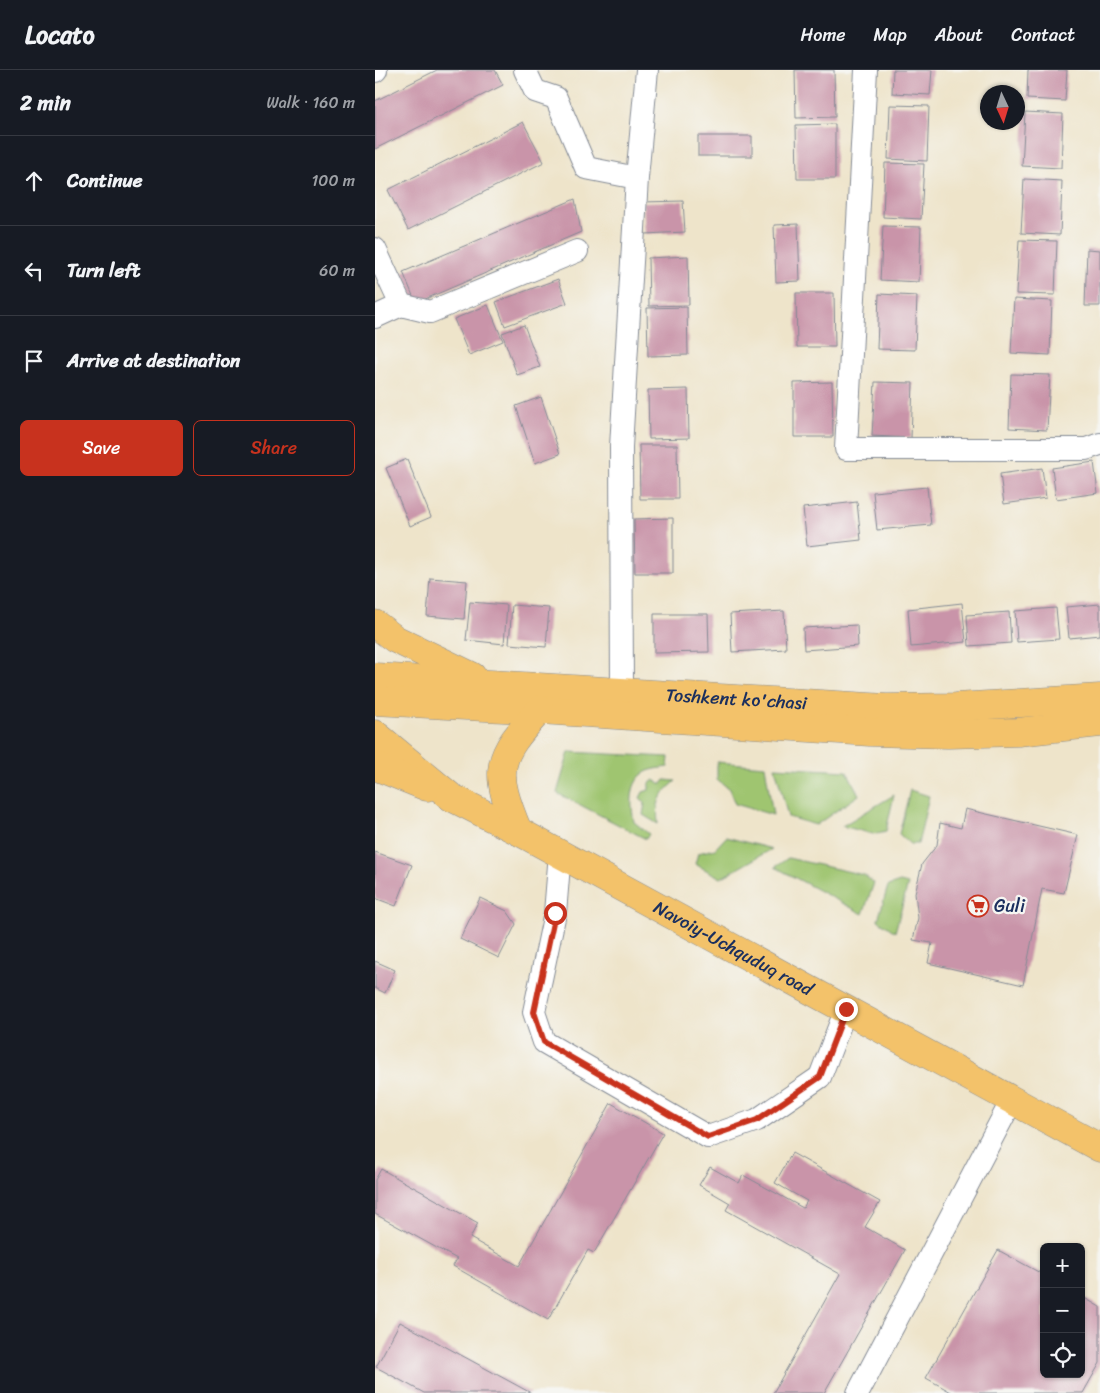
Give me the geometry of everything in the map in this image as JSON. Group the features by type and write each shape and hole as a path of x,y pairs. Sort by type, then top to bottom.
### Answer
{"highway":[{"path":"375,624 395,640 487,682"},
{"name":"Toshkent ko'chasi","path":"375,677 622,690 886,708 956,707 1100,698"},
{"name":"Toshkent ko'chasi","path":"375,701 870,732 948,734 1017,732 1100,723"},
{"path":"518,831 502,789 503,760 516,735 540,710"},
{"name":"Navoiy-Uchquduq road","path":"375,734 451,797 560,853 1100,1148"},
{"path":"375,766 451,797"}],"street":[{"path":"525,70 535,91 556,98 585,168 637,178"},
{"path":"622,690 621,447 637,178 647,70"},
{"path":"866,70 846,449 1086,449 1100,444"},
{"path":"375,249 401,305"},
{"path":"375,317 401,305 430,312 577,251"},
{"path":"560,853 555,913 534,1012 544,1042 708,1137 757,1120 820,1077 846,1009"},
{"path":"859,1393 1012,1100"}],"green space":[{"path":"569,752 669,757 668,767 648,771 637,780 632,794 634,822 649,834 646,839 557,793"},
{"path":"717,762 765,766 773,815 735,804 729,789 717,779"},
{"path":"775,767 847,771 859,795 816,825 788,817"},
{"path":"654,780 662,784 665,780 676,781 660,799 658,804 658,824 643,815 645,803 640,798 643,792 649,790 649,784"},
{"path":"910,790 929,796 918,844 910,844 899,834"},
{"path":"894,795 886,831 873,834 842,826"},
{"path":"726,837 772,849 721,878 695,864 698,853 715,849"},
{"path":"788,858 864,875 874,883 863,914 775,867"},
{"path":"900,882 908,884 895,932 878,920 888,886"}],"building":[{"path":"437,70 495,70 503,85 375,149 375,101"},
{"path":"795,70 834,70 835,117 796,118"},
{"path":"893,70 932,70 930,95 892,93"},
{"path":"1028,70 1067,70 1065,101 1027,99"},
{"path":"890,105 929,106 927,161 888,159"},
{"path":"1025,112 1063,114 1061,168 1022,166"},
{"path":"523,122 544,162 408,230 388,190"},
{"path":"835,124 835,179 797,179 796,125"},
{"path":"698,136 752,136 752,156 698,156"},
{"path":"885,163 924,164 921,219 883,217"},
{"path":"1024,179 1062,181 1060,235 1021,233"},
{"path":"575,199 581,232 416,303 403,272"},
{"path":"683,201 685,232 645,234 643,202"},
{"path":"798,224 800,281 776,282 774,225"},
{"path":"883,226 921,227 919,282 880,280"},
{"path":"1019,240 1057,241 1055,295 1016,294"},
{"path":"1087,249 1100,250 1100,306 1085,306"},
{"path":"688,256 689,305 649,306 648,258"},
{"path":"558,279 567,303 505,326 496,302"},
{"path":"796,293 834,293 835,347 797,347"},
{"path":"879,294 917,296 915,350 877,349"},
{"path":"1014,299 1052,301 1050,355 1011,353"},
{"path":"488,305 503,341 469,355 454,319"},
{"path":"687,307 688,355 648,356 647,308"},
{"path":"524,325 540,367 517,375 502,333"},
{"path":"1011,374 1050,375 1047,430 1009,428"},
{"path":"832,382 833,437 794,437 794,383"},
{"path":"875,382 913,383 911,438 872,436"},
{"path":"688,389 689,438 649,439 648,390"},
{"path":"541,397 560,454 535,463 516,406"},
{"path":"639,445 677,445 678,499 640,499"},
{"path":"407,459 431,517 410,526 386,468"},
{"path":"1094,462 1098,493 1056,499 1052,468"},
{"path":"1042,468 1046,498 1004,504 1000,474"},
{"path":"927,487 931,525 877,530 873,492"},
{"path":"857,502 861,540 807,546 803,508"},
{"path":"673,518 673,573 635,573 634,519"},
{"path":"430,578 467,581 464,619 427,616"},
{"path":"470,602 507,605 504,644 466,640"},
{"path":"962,603 966,642 911,647 908,609"},
{"path":"1100,604 1100,635 1069,638 1066,607"},
{"path":"512,605 549,608 546,647 509,644"},
{"path":"1056,608 1059,639 1017,642 1015,611"},
{"path":"784,611 786,649 732,652 730,614"},
{"path":"1009,612 1011,643 969,646 967,615"},
{"path":"654,614 708,614 709,652 654,653"},
{"path":"857,625 858,646 804,650 803,628"},
{"name":"Guli","path":"965,809 1078,835 1064,893 1042,889 1023,985 928,963 932,943 913,940 918,918 915,893 922,864 937,845 940,823 961,828"},
{"path":"375,852 412,865 396,906 375,898"},
{"path":"480,898 507,911 516,924 499,958 460,939"},
{"path":"375,961 395,970 385,993 375,988"},
{"path":"611,1103 663,1133 594,1253 588,1250 548,1320 453,1266 457,1259 375,1214 375,1180 381,1169 478,1223 470,1238 519,1266"},
{"path":"792,1153 880,1202 865,1227 905,1250 824,1393 773,1393 840,1274 726,1210 730,1203 699,1185 710,1167 739,1183 743,1175 803,1208 807,1201 775,1183"},
{"path":"998,1250 1040,1273 1040,1378 1085,1378 1085,1298 1100,1307 1100,1363 1083,1393 953,1393 926,1378"},
{"path":"400,1322 531,1393 424,1393 376,1367"}],"place":[{"name":"Guli","path":"978,906"}],"route":[{"path":"555,913 534,1012 544,1042 708,1137 757,1120 820,1077 846,1009"}]}
